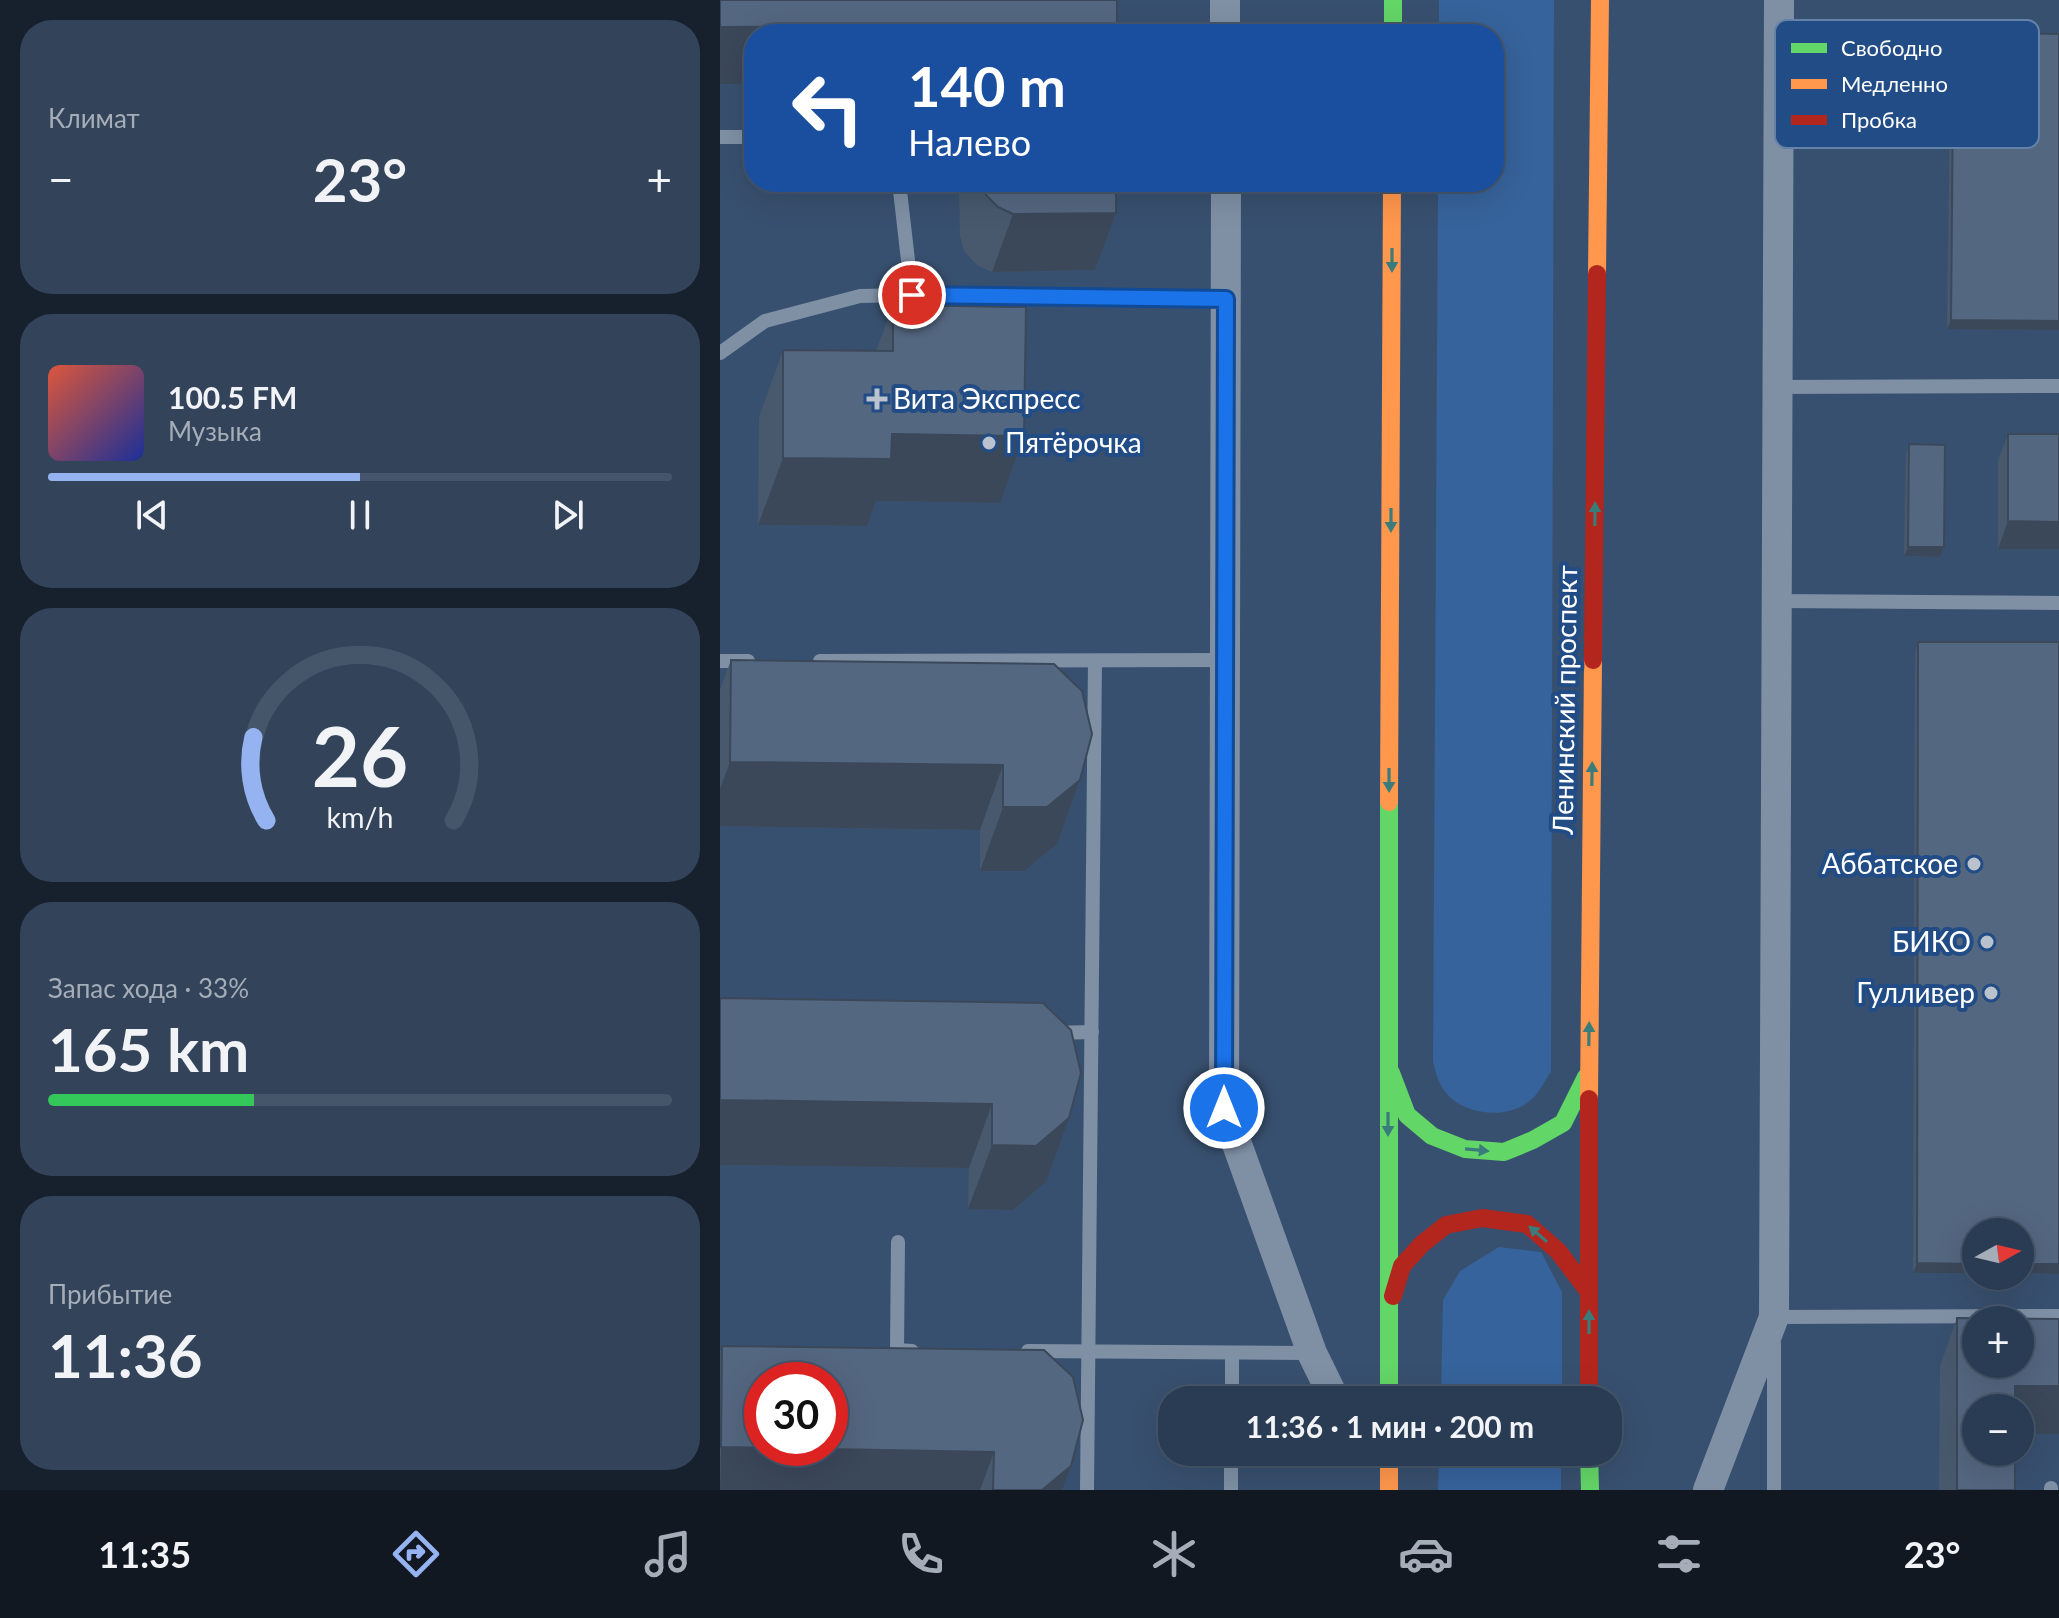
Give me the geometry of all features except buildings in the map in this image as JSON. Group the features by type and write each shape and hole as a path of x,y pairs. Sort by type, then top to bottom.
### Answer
{"main road":[{"path":"1393,0 1393,24"},
{"name":"Ленинский проспект","path":"1589,1386 1589,1070 1600,0"},
{"path":"1389,1386 1392,192"},
{"path":"1388,1065 1407,1115 1432,1136 1465,1149 1504,1152 1563,1123 1589,1070"},
{"path":"1389,1310 1402,1266 1422,1244 1446,1225 1482,1218 1527,1224 1558,1251 1589,1292"},
{"path":"1389,1466 1390,1489"},
{"path":"1589,1466 1590,1490"}],"street":[{"path":"1225,0 1225,24"},
{"path":"1779,0 1779,20"},
{"path":"1708,1490 1774,1317 1779,148"},
{"path":"1226,192 1224,1108 1312,1353 1328,1386"},
{"path":"1374,1466 1390,1489"}],"lane":[{"path":"720,137 744,137"},
{"path":"900,192 912,295"},
{"path":"720,353 765,321 860,296 1226,299"},
{"path":"1778,387 2059,386"},
{"path":"1775,601 2059,603"},
{"path":"798,661 1225,660"},
{"path":"720,661 767,661"},
{"path":"1087,1490 1095,661"},
{"path":"1030,1033 1092,1032"},
{"path":"898,1242 897,1350 929,1351"},
{"path":"1774,1490 1774,1317 2059,1316"},
{"path":"1009,1351 1312,1353"},
{"path":"1232,1353 1232,1386"},
{"path":"1231,1466 1231,1490"}],"shaded area":[{"path":"1439,0 1554,0 1551,1072 1536,1095 1525,1105 1493,1113 1471,1109 1452,1099 1437,1077 1433,1061 1438,192 1504,192 1504,24 1439,24"},
{"path":"1499,1247 1541,1252 1562,1292 1562,1386 1441,1386 1443,1300 1460,1271"},
{"path":"1439,1466 1561,1466 1561,1490 1438,1490"}],"traffic: fast":[{"path":"1393,0 1393,24"},
{"path":"1389,802 1389,1386"},
{"path":"1391,1073 1407,1115 1432,1136 1465,1149 1504,1152 1563,1123 1586,1077"},
{"path":"1589,1466 1590,1490"}],"traffic: slow":[{"path":"1597,274 1600,0"},
{"path":"1389,802 1392,192"},
{"path":"1589,1099 1593,660"},
{"path":"1389,1466 1389,1490"}],"traffic: jam":[{"path":"1593,660 1597,274"},
{"path":"1589,1099 1589,1386"},
{"path":"1393,1296 1402,1266 1422,1244 1446,1225 1482,1218 1527,1224 1558,1251 1589,1292"}],"place":[{"name":"Вита Экспресс","path":"877,399"},
{"name":"Пятёрочка","path":"989,443"},
{"name":"Аббатское","path":"1974,864"},
{"name":"БИКО","path":"1987,942"},
{"name":"Гулливер","path":"1991,993"}],"route":[{"path":"912,295 1226,299 1224,1108"}]}
